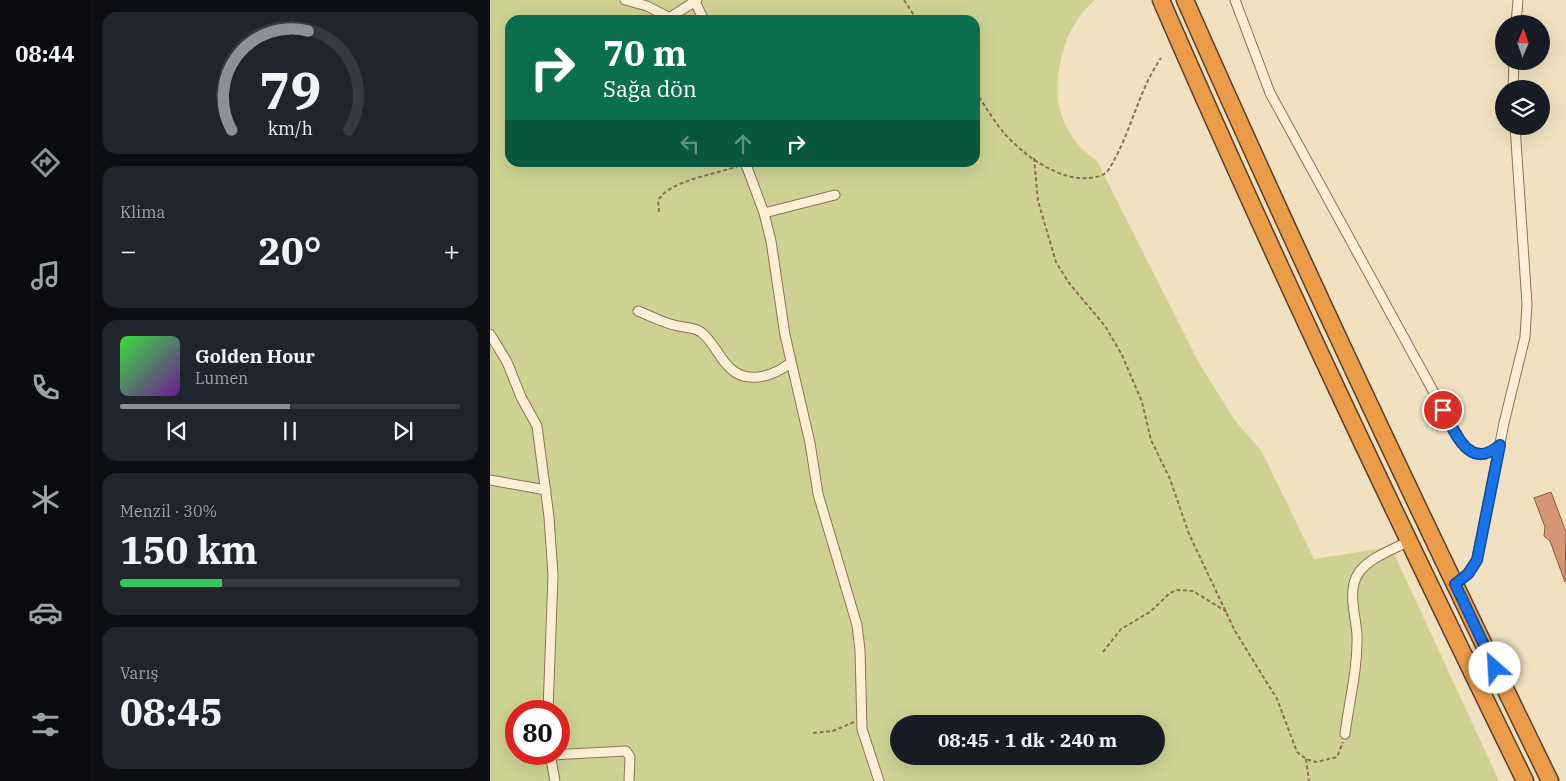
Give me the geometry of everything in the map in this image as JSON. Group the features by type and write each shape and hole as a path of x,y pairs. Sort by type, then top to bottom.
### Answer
{"highway":[{"path":"1160,0 1223,145 1409,541 1525,781"},
{"path":"1186,0 1250,146 1455,584 1550,781"}],"street":[{"path":"625,0 647,6 661,15"},
{"path":"1235,0 1270,93 1461,442 1472,452 1480,454 1493,452 1500,445"},
{"path":"1517,15 1518,0"},
{"path":"673,15 696,1 702,15"},
{"path":"1455,584 1468,574 1477,560 1500,445 1525,337 1527,304 1516,135"},
{"path":"747,167 764,213 774,258 790,363 810,444 818,494 857,625 860,650 862,729 879,781"},
{"path":"764,213 835,195"},
{"path":"638,311 679,326 698,330 712,342 729,368 740,375 766,376 779,371 790,363"},
{"path":"490,334 504,356 521,397 537,426 546,490 553,575 548,700"},
{"path":"490,480 546,490"},
{"path":"1345,734 1357,655 1357,633 1353,601 1354,582 1360,571 1368,563 1409,541"},
{"path":"570,753 626,751 630,757 629,781"},
{"path":"553,765 555,781"}],"path":[{"path":"904,0 914,15"},
{"path":"980,99 1005,134 1034,158 1059,172 1075,177 1090,178 1107,172 1131,124 1143,89 1161,58"},
{"path":"1034,158 1038,201 1056,262 1069,283 1106,326 1120,350 1142,402 1151,440 1164,466 1190,534 1243,645 1277,699 1294,747 1306,759 1309,781"},
{"path":"660,212 658,201 669,188 734,167"},
{"path":"1103,652 1122,629 1150,612 1170,593 1178,590 1193,591 1227,612"},
{"path":"813,733 838,729 861,717"},
{"path":"1306,759 1322,761 1337,757 1345,734"}],"green space":[{"path":"490,0 1095,0 1077,20 1066,42 1061,59 1058,75 1059,103 1067,128 1074,140 1084,151 1097,161 1199,363 1234,419 1262,452 1314,559 1391,547 1499,781 490,781"}],"building":[{"path":"1551,492 1566,532 1565,582 1550,541 1544,536 1545,527 1534,498"}],"route":[{"path":"1443,410 1461,442 1472,452 1486,454 1493,452 1500,445 1477,560 1468,574 1455,584 1495,668"}]}
